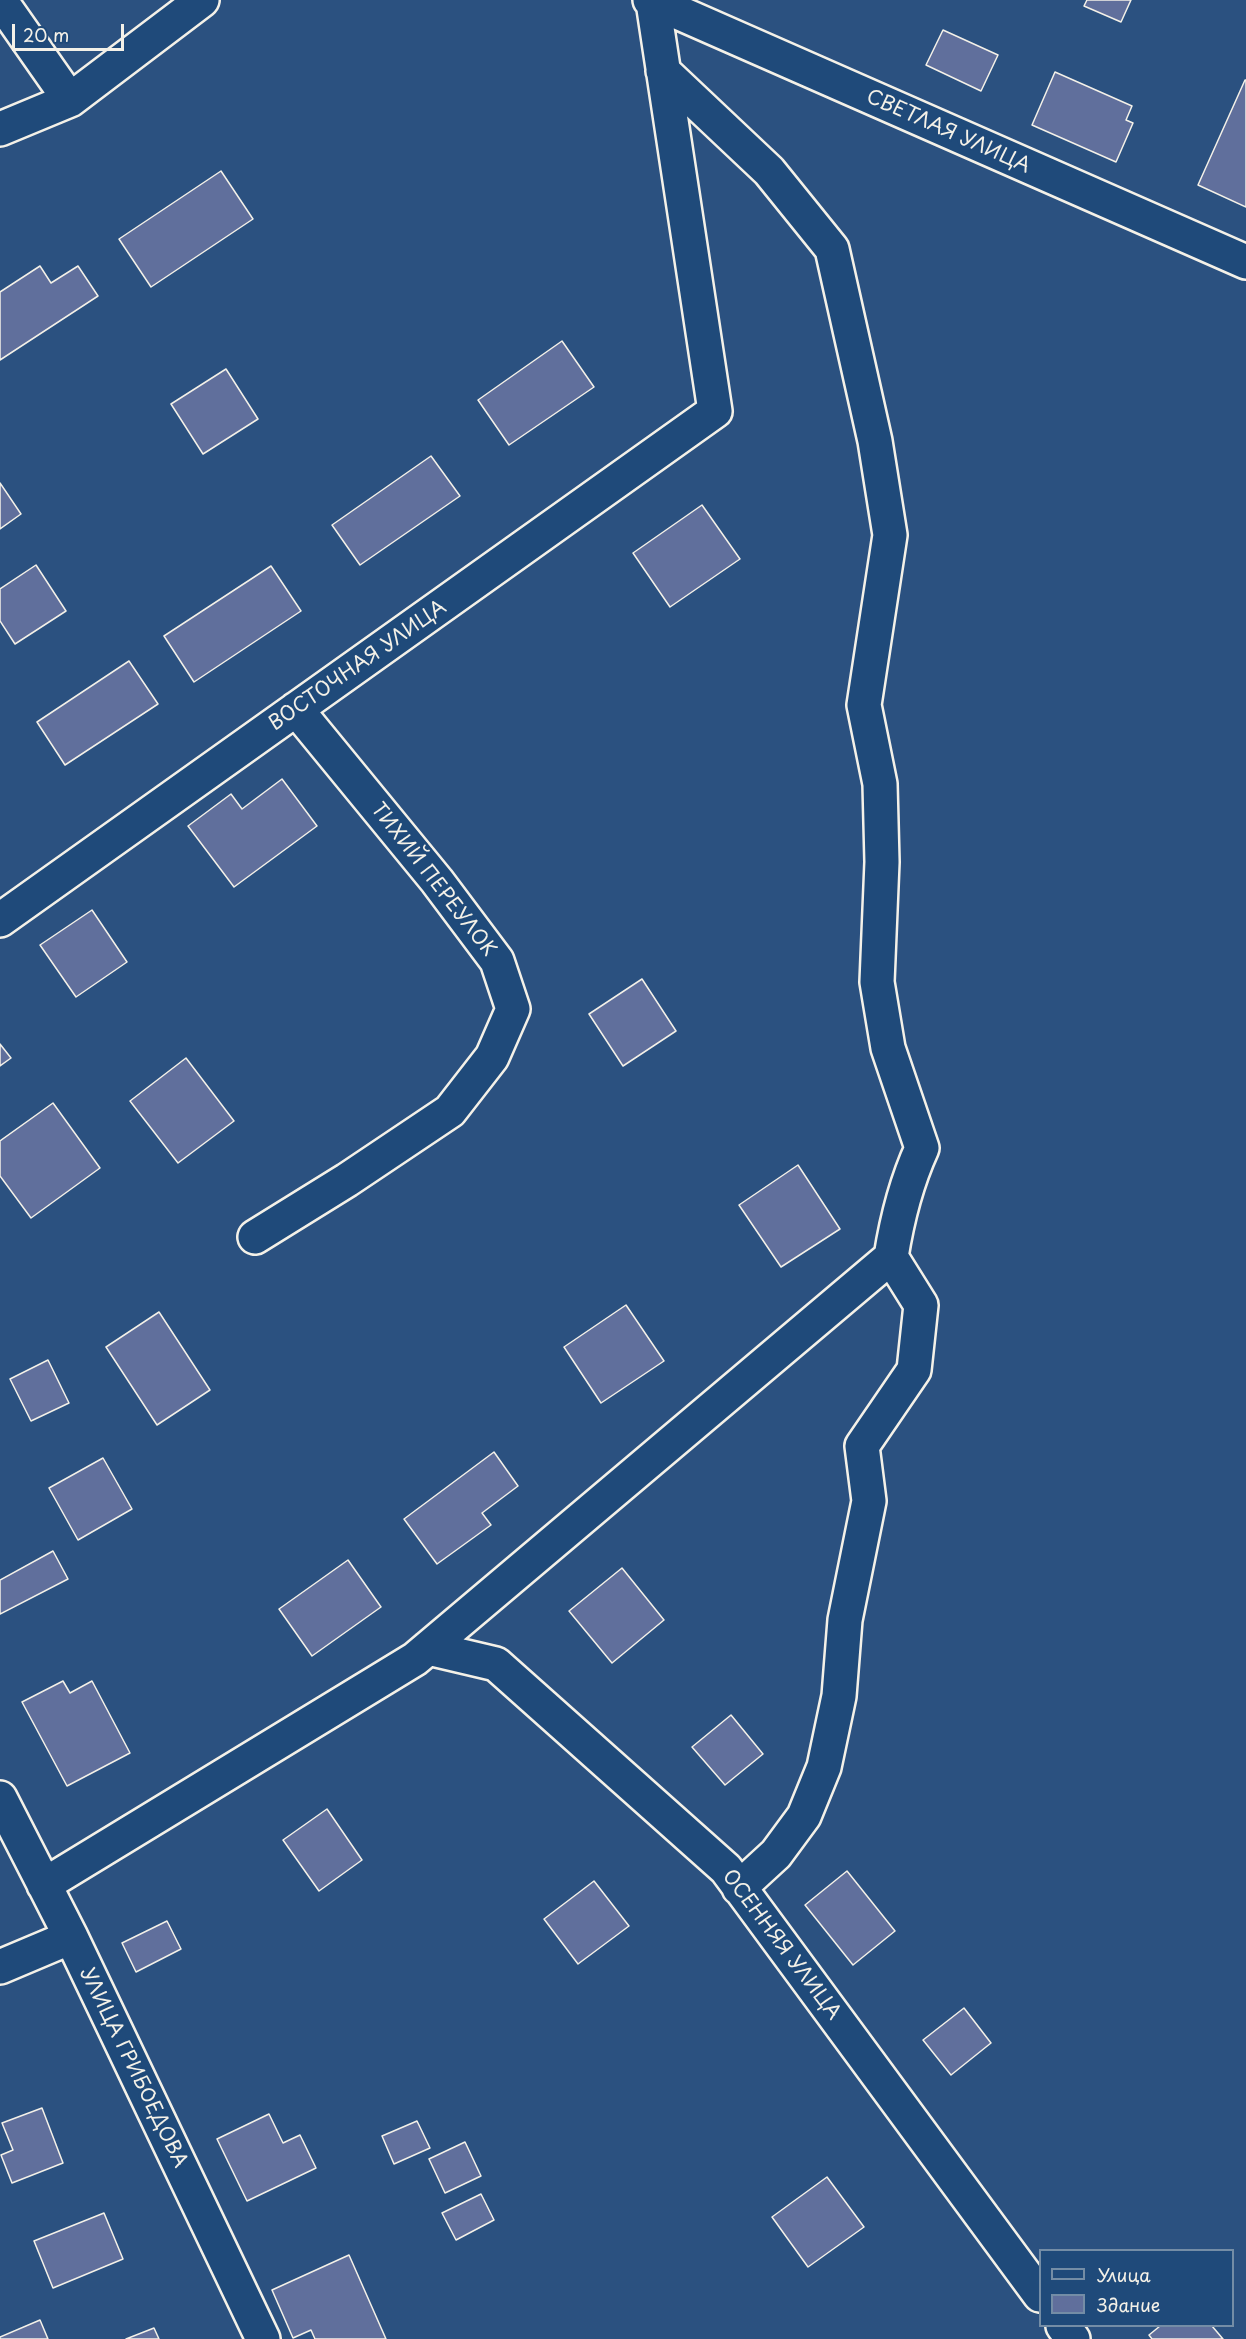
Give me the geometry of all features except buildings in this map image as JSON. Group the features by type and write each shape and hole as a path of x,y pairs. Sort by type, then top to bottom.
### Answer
{"street":[{"path":"0,0 70,100"},
{"path":"0,129 70,100 202,0"},
{"path":"44,1885 405,1665 428,1648 891,1257 909,1176 922,1148 888,1048 877,982 882,862 880,784 864,705 890,536 875,441 832,249 769,171 663,71 652,1"},
{"name":"СВЕТЛАЯ УЛИЦА","path":"652,1 1246,262"},
{"name":"ВОСТОЧНАЯ УЛИЦА","path":"0,921 715,411 663,71"},
{"name":"ТИХИЙ ПЕРЕУЛОК","path":"255,1237 347,1180 450,1111 492,1057 513,1009 497,961 437,881 296,709"},
{"path":"739,1888 776,1854 804,1816 824,1767 839,1696 844,1620 869,1501 862,1446 914,1370 921,1305 891,1257"},
{"name":"ОСЕННЯЯ УЛИЦА","path":"428,1648 496,1664 726,1869 1039,2292"},
{"name":"УЛИЦА ГРИБОЕДОВА","path":"0,1798 71,1937 263,2339"},
{"path":"0,1966 71,1937"}]}
